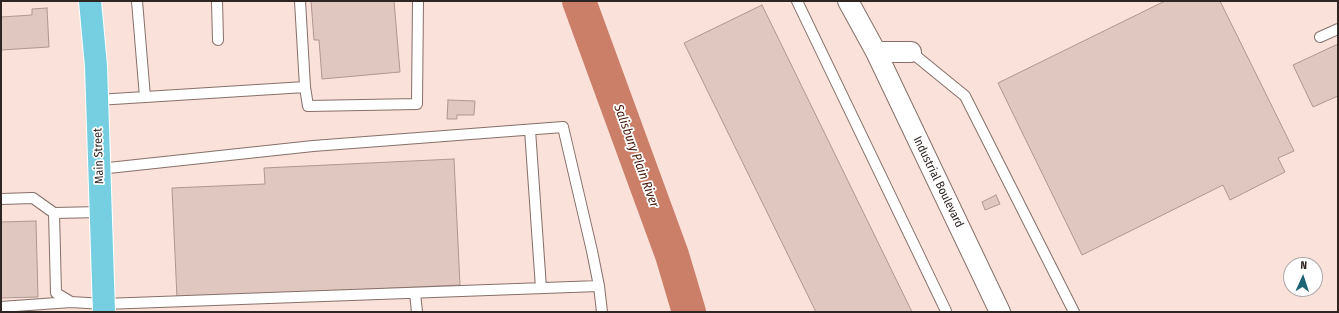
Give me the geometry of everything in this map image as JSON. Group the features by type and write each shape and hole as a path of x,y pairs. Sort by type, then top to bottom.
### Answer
{"main road":[{"name":"Main Street","path":"90,1 97,100 104,308"}],"street":[{"name":"Industrial Boulevard","path":"848,1 876,52 1000,312"},
{"path":"876,52 911,52"}],"lane":[{"path":"137,1 145,97"},
{"path":"217,1 218,40"},
{"path":"300,1 305,87 308,106 417,104 418,1"},
{"path":"797,1 946,311"},
{"path":"1320,37 1338,29"},
{"path":"911,52 965,96 1074,312"},
{"path":"97,100 305,87"},
{"path":"99,169 313,146 563,127 592,251 599,286 602,312"},
{"path":"530,130 541,288"},
{"path":"1,199 33,198 54,213 101,212"},
{"path":"54,213 56,293 71,302"},
{"path":"1,307 71,302 104,308 599,286"},
{"path":"415,293 417,312"}],"building":[{"path":"311,1 394,1 400,72 322,79 319,40 314,40"},
{"path":"1165,1 1220,1 1294,151 1278,158 1285,172 1230,200 1223,185 1082,255 998,83"},
{"path":"762,5 912,312 816,312 684,43"},
{"path":"47,8 49,47 1,50 1,17 32,15 32,9"},
{"path":"1338,44 1338,96 1313,107 1293,65"},
{"path":"448,100 475,101 474,115 457,115 457,119 447,119"},
{"path":"454,159 460,285 177,298 172,188 265,184 264,168"},
{"path":"996,195 1000,204 985,210 982,202"},
{"path":"36,221 38,297 1,298 1,222"}],"waterway":[{"name":"Salisbury Plain River","path":"579,1 672,255 689,312"}]}
